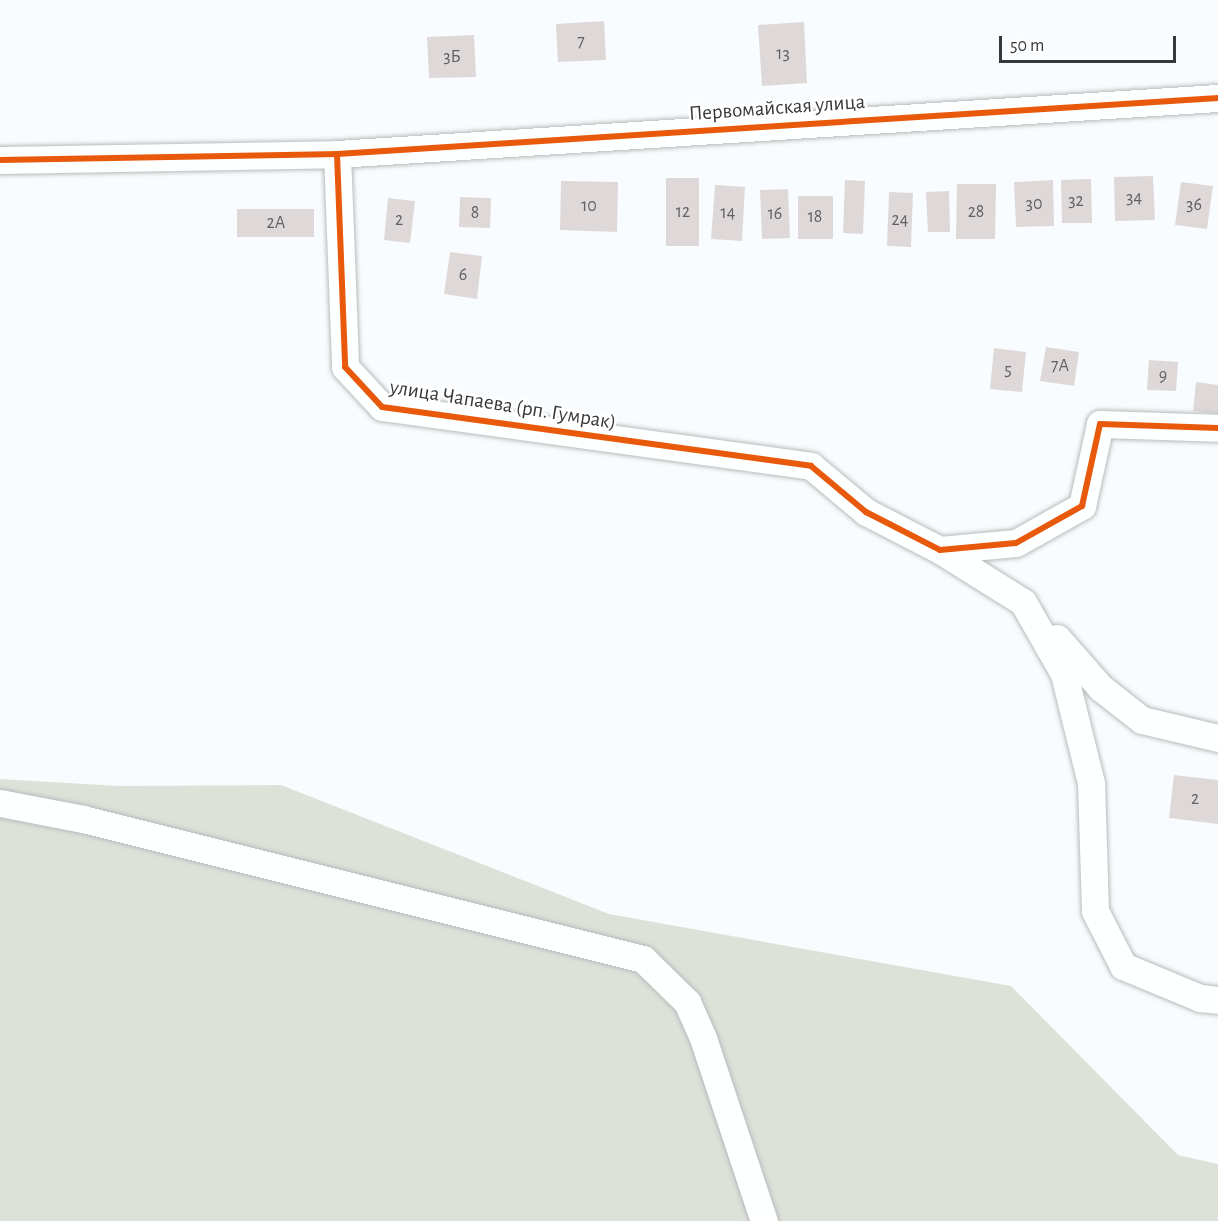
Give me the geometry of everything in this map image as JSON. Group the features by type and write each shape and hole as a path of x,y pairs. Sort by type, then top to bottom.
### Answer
{"street":[{"name":"Первомайская улица","path":"0,160 337,154 1218,98"},
{"name":"улица Чапаева (рп. Гумрак)","path":"337,154 345,367 382,407 811,466 866,512 940,550"},
{"path":"940,550 1016,543 1082,506 1100,424 1218,428"},
{"path":"940,550 1023,602 1101,688 1142,720 1218,738"},
{"path":"1023,602 1064,674 1091,783 1095,911 1123,966 1200,998 1218,1000"},
{"path":"0,803 94,821 643,959 687,1002 704,1038 764,1221"}],"shaded area":[{"path":"0,779 119,786 281,785 609,914 1011,986 1178,1155 1218,1164 1218,1221 0,1221"}],"building":[{"path":"604,21 606,60 558,62 556,24"},
{"path":"804,22 807,83 762,86 758,25"},
{"path":"474,35 476,77 429,78 427,37"},
{"path":"1153,176 1155,220 1115,221 1114,177"},
{"path":"666,178 699,178 699,246 666,246"},
{"path":"1091,179 1092,223 1062,223 1061,180"},
{"path":"845,180 865,181 863,234 843,233"},
{"path":"1053,180 1054,226 1016,227 1014,182"},
{"path":"561,181 618,182 617,232 560,230"},
{"path":"1181,182 1213,186 1207,229 1175,225"},
{"path":"957,184 996,184 995,239 956,239"},
{"path":"715,185 745,187 742,241 711,239"},
{"path":"788,189 790,238 762,239 760,190"},
{"path":"949,191 950,232 928,232 926,192"},
{"path":"889,192 913,193 911,247 887,246"},
{"path":"798,196 833,196 833,239 798,239"},
{"path":"460,197 491,198 490,228 459,227"},
{"path":"388,198 415,201 410,243 384,240"},
{"path":"237,209 314,209 314,237 237,237"},
{"path":"450,252 482,256 477,299 444,294"},
{"path":"1046,347 1079,352 1074,386 1040,381"},
{"path":"994,348 1026,352 1022,392 990,389"},
{"path":"1149,360 1178,362 1176,391 1147,390"},
{"path":"1196,382 1218,385 1218,414 1193,411"},
{"path":"1174,775 1218,780 1218,824 1169,818"}],"cycle path":[{"path":"0,160 337,154 1218,98"},
{"path":"337,154 345,367 382,407 811,466 866,512 940,550 1016,543 1082,506 1100,424 1218,428"}]}
